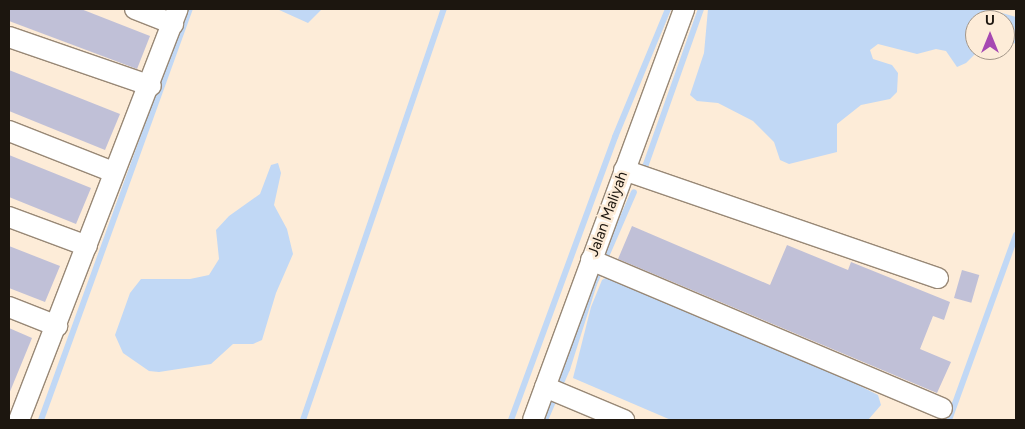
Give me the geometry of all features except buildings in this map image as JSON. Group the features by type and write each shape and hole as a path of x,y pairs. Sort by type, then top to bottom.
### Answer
{"street":[{"path":"18,406 56,326 88,246 113,172 151,86 176,16 135,9"},
{"name":"Jalan Maliyah","path":"533,420 555,391 599,264 624,170 684,9"},
{"path":"9,36 151,86"},
{"path":"9,131 113,172"},
{"path":"624,170 938,278"},
{"path":"9,216 88,246"},
{"path":"599,264 942,408"},
{"path":"9,307 56,326"},
{"path":"555,391 624,420"}],"water":[{"path":"277,9 322,9 308,23"},
{"path":"708,9 992,10 965,10 965,60 969,60 957,67 946,51 936,49 917,54 878,44 870,50 873,59 892,65 898,73 897,92 890,99 861,105 837,124 837,152 789,164 780,160 774,142 753,121 718,103 697,101 690,95 704,53"},
{"path":"1015,17 1016,17 1015,43"},
{"path":"278,163 281,173 274,205 287,229 293,254 276,293 262,340 253,344 233,344 211,364 159,372 149,371 123,353 115,335 130,293 141,279 190,279 209,275 219,259 216,230 229,216 260,194 271,165"},
{"path":"607,277 817,364 878,395 881,405 868,420 671,420 573,378 591,307 602,280"}],"waterway":[{"path":"41,420 190,9"},
{"path":"303,420 444,9"},
{"path":"511,420 615,137 668,9"},
{"path":"645,167 701,9"},
{"path":"545,420 567,369 594,284 634,192"},
{"path":"949,420 1016,235"}]}
